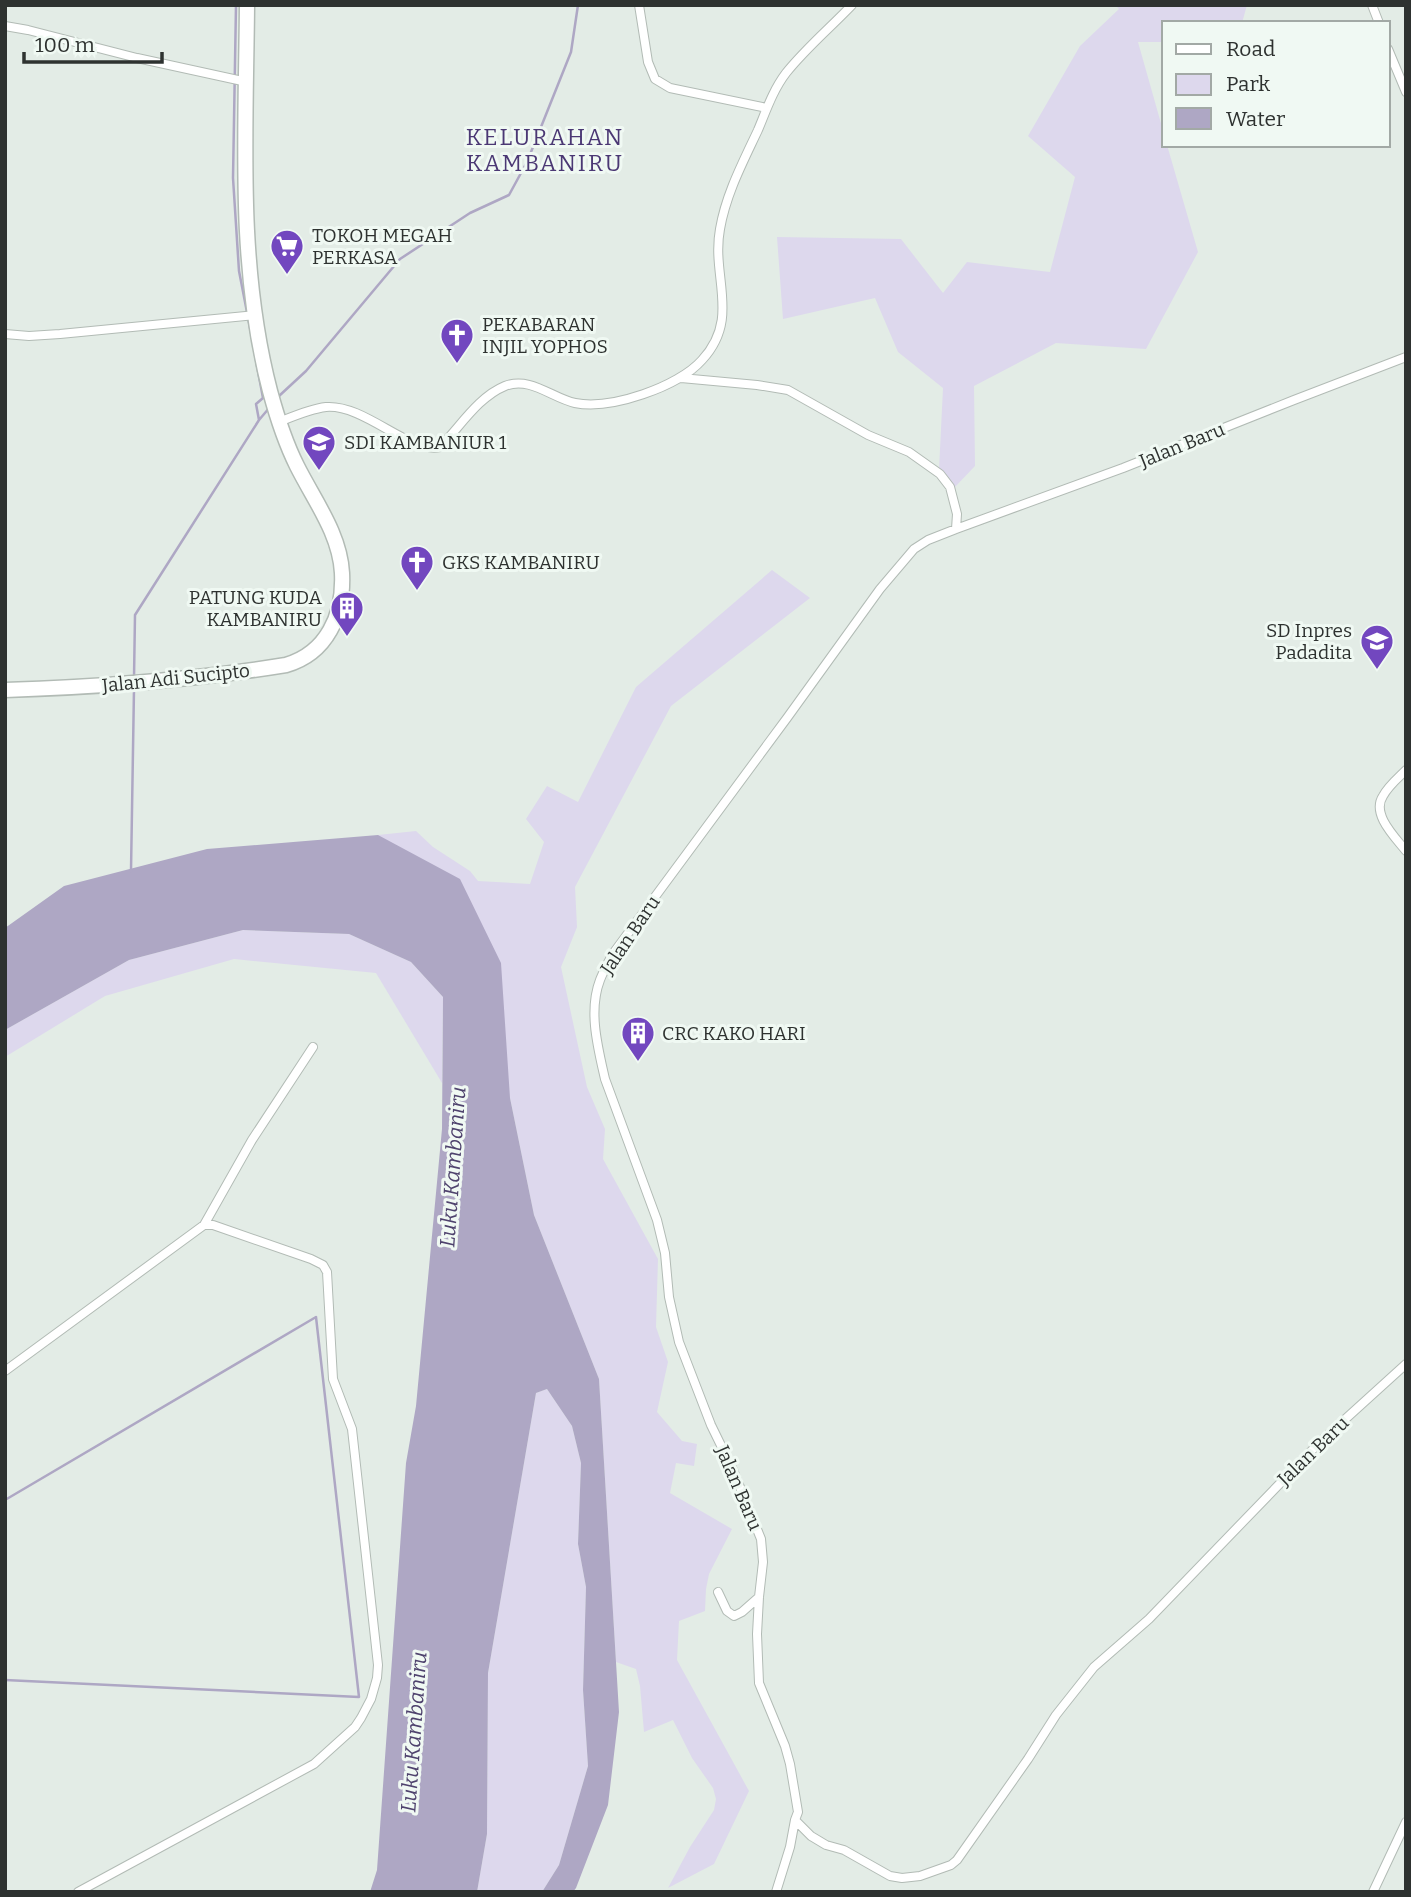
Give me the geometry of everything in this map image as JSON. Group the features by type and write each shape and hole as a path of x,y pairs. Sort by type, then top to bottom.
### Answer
{"highway":[{"path":"247,5 243,81 250,316 278,418"},
{"name":"Jalan Adi Sucipto","path":"5,690 135,683 286,666 299,662 314,652 332,629 341,595 339,553 327,520 298,468 278,418"}],"street":[{"path":"639,5 648,62 655,79 670,89 767,108"},
{"path":"278,418 328,407 349,410 414,443 433,448 440,447 489,395 506,386 519,383 531,385 574,403 595,404 625,400 681,378 702,360 719,332 723,316 718,246 720,227 726,204 767,108 783,76 852,5"},
{"path":"5,26 243,81"},
{"path":"1390,54 1406,92"},
{"path":"5,334 60,334 250,316"},
{"name":"Jalan Baru","path":"1406,357 1123,468 956,529 928,540 914,549 880,589 612,955 594,1001 598,1047 605,1079 656,1220 664,1253 668,1297 679,1342 710,1425 733,1470 761,1539 763,1562 757,1669 759,1682 790,1764 797,1812 794,1820 811,1836 826,1845 844,1850 890,1876 920,1876 951,1865 957,1860 1056,1715 1094,1667 1149,1619 1320,1442 1406,1364"},
{"path":"681,378 788,390 868,435 909,453 940,474 950,487 957,514 956,529"},
{"path":"1406,770 1383,795 1380,807 1381,817 1406,850"},
{"path":"5,1371 204,1225 252,1140 313,1047"},
{"path":"78,1892 314,1764 355,1727 371,1699 377,1678 378,1665 352,1429 333,1379 327,1272 317,1261 213,1225 204,1225"},
{"path":"718,1592 727,1611 734,1616 759,1597"},
{"path":"776,1892 790,1847 794,1820"},
{"path":"1373,1892 1406,1822"}],"green space":[{"path":"1115,5 1247,5 1243,21 1162,21 1162,42 1138,42 1162,127 1162,147 1168,147 1198,252 1146,349 1056,343 974,386 975,466 954,488 939,470 943,388 898,352 875,298 783,319 777,237 901,239 943,293 967,262 1050,272 1075,177 1028,136 1080,46 1119,9"},
{"path":"772,570 810,598 671,706 575,887 577,927 561,967 587,1087 605,1129 603,1159 658,1259 656,1327 668,1362 657,1412 682,1441 697,1444 694,1466 676,1463 670,1493 732,1529 709,1574 705,1611 679,1621 677,1660 749,1791 714,1864 668,1888 714,1810 716,1799 713,1788 692,1758 673,1720 644,1732 636,1669 616,1662 599,1379 534,1215 510,1098 378,835 416,831 433,847 470,871 478,881 530,884 544,842 526,819 547,786 578,802 636,687"},
{"path":"243,930 349,934 411,962 443,997 442,1083 376,973 234,959 105,996 5,1057 5,1030 129,960"},
{"path":"547,1389 572,1426 581,1463 578,1544 586,1587 583,1690 588,1766 559,1865 542,1892 477,1892 487,1834 488,1673 536,1393"}],"water":[{"name":"Luku Kambaniru","path":"378,835 460,879 501,963 510,1098 534,1215 599,1379 619,1712 608,1805 573,1892 542,1892 559,1865 588,1766 583,1690 586,1587 578,1544 581,1463 572,1426 547,1389 536,1393 488,1673 487,1834 477,1892 370,1892 377,1870 406,1463 416,1406 442,1129 443,997 411,962 349,934 243,930 129,960 5,1030 5,928 64,886 207,849"}],"waterway":[{"path":"236,5 233,178 239,271 252,338"},
{"path":"279,396 306,371 400,259 470,213 509,195 527,162 571,52 578,5"},
{"path":"255,355 263,398 256,404 259,420"},
{"path":"134,678 135,615 259,420 270,407"},
{"path":"131,871 134,689"},
{"path":"5,1500 316,1317 359,1697 5,1680"}],"place":[{"name":"TOKOH MEGAH PERKASA","path":"287,276"},
{"name":"PEKABARAN INJIL YOPHOS","path":"457,365"},
{"name":"SDI KAMBANIUR 1","path":"319,472"},
{"name":"GKS KAMBANIRU","path":"417,592"},
{"name":"PATUNG KUDA KAMBANIRU","path":"347,638"},
{"name":"SD Inpres Padadita","path":"1377,671"},
{"name":"CRC KAKO HARI","path":"638,1063"}],"district":[{"name":"KELURAHAN KAMBANIRU","path":"545,150"}]}
